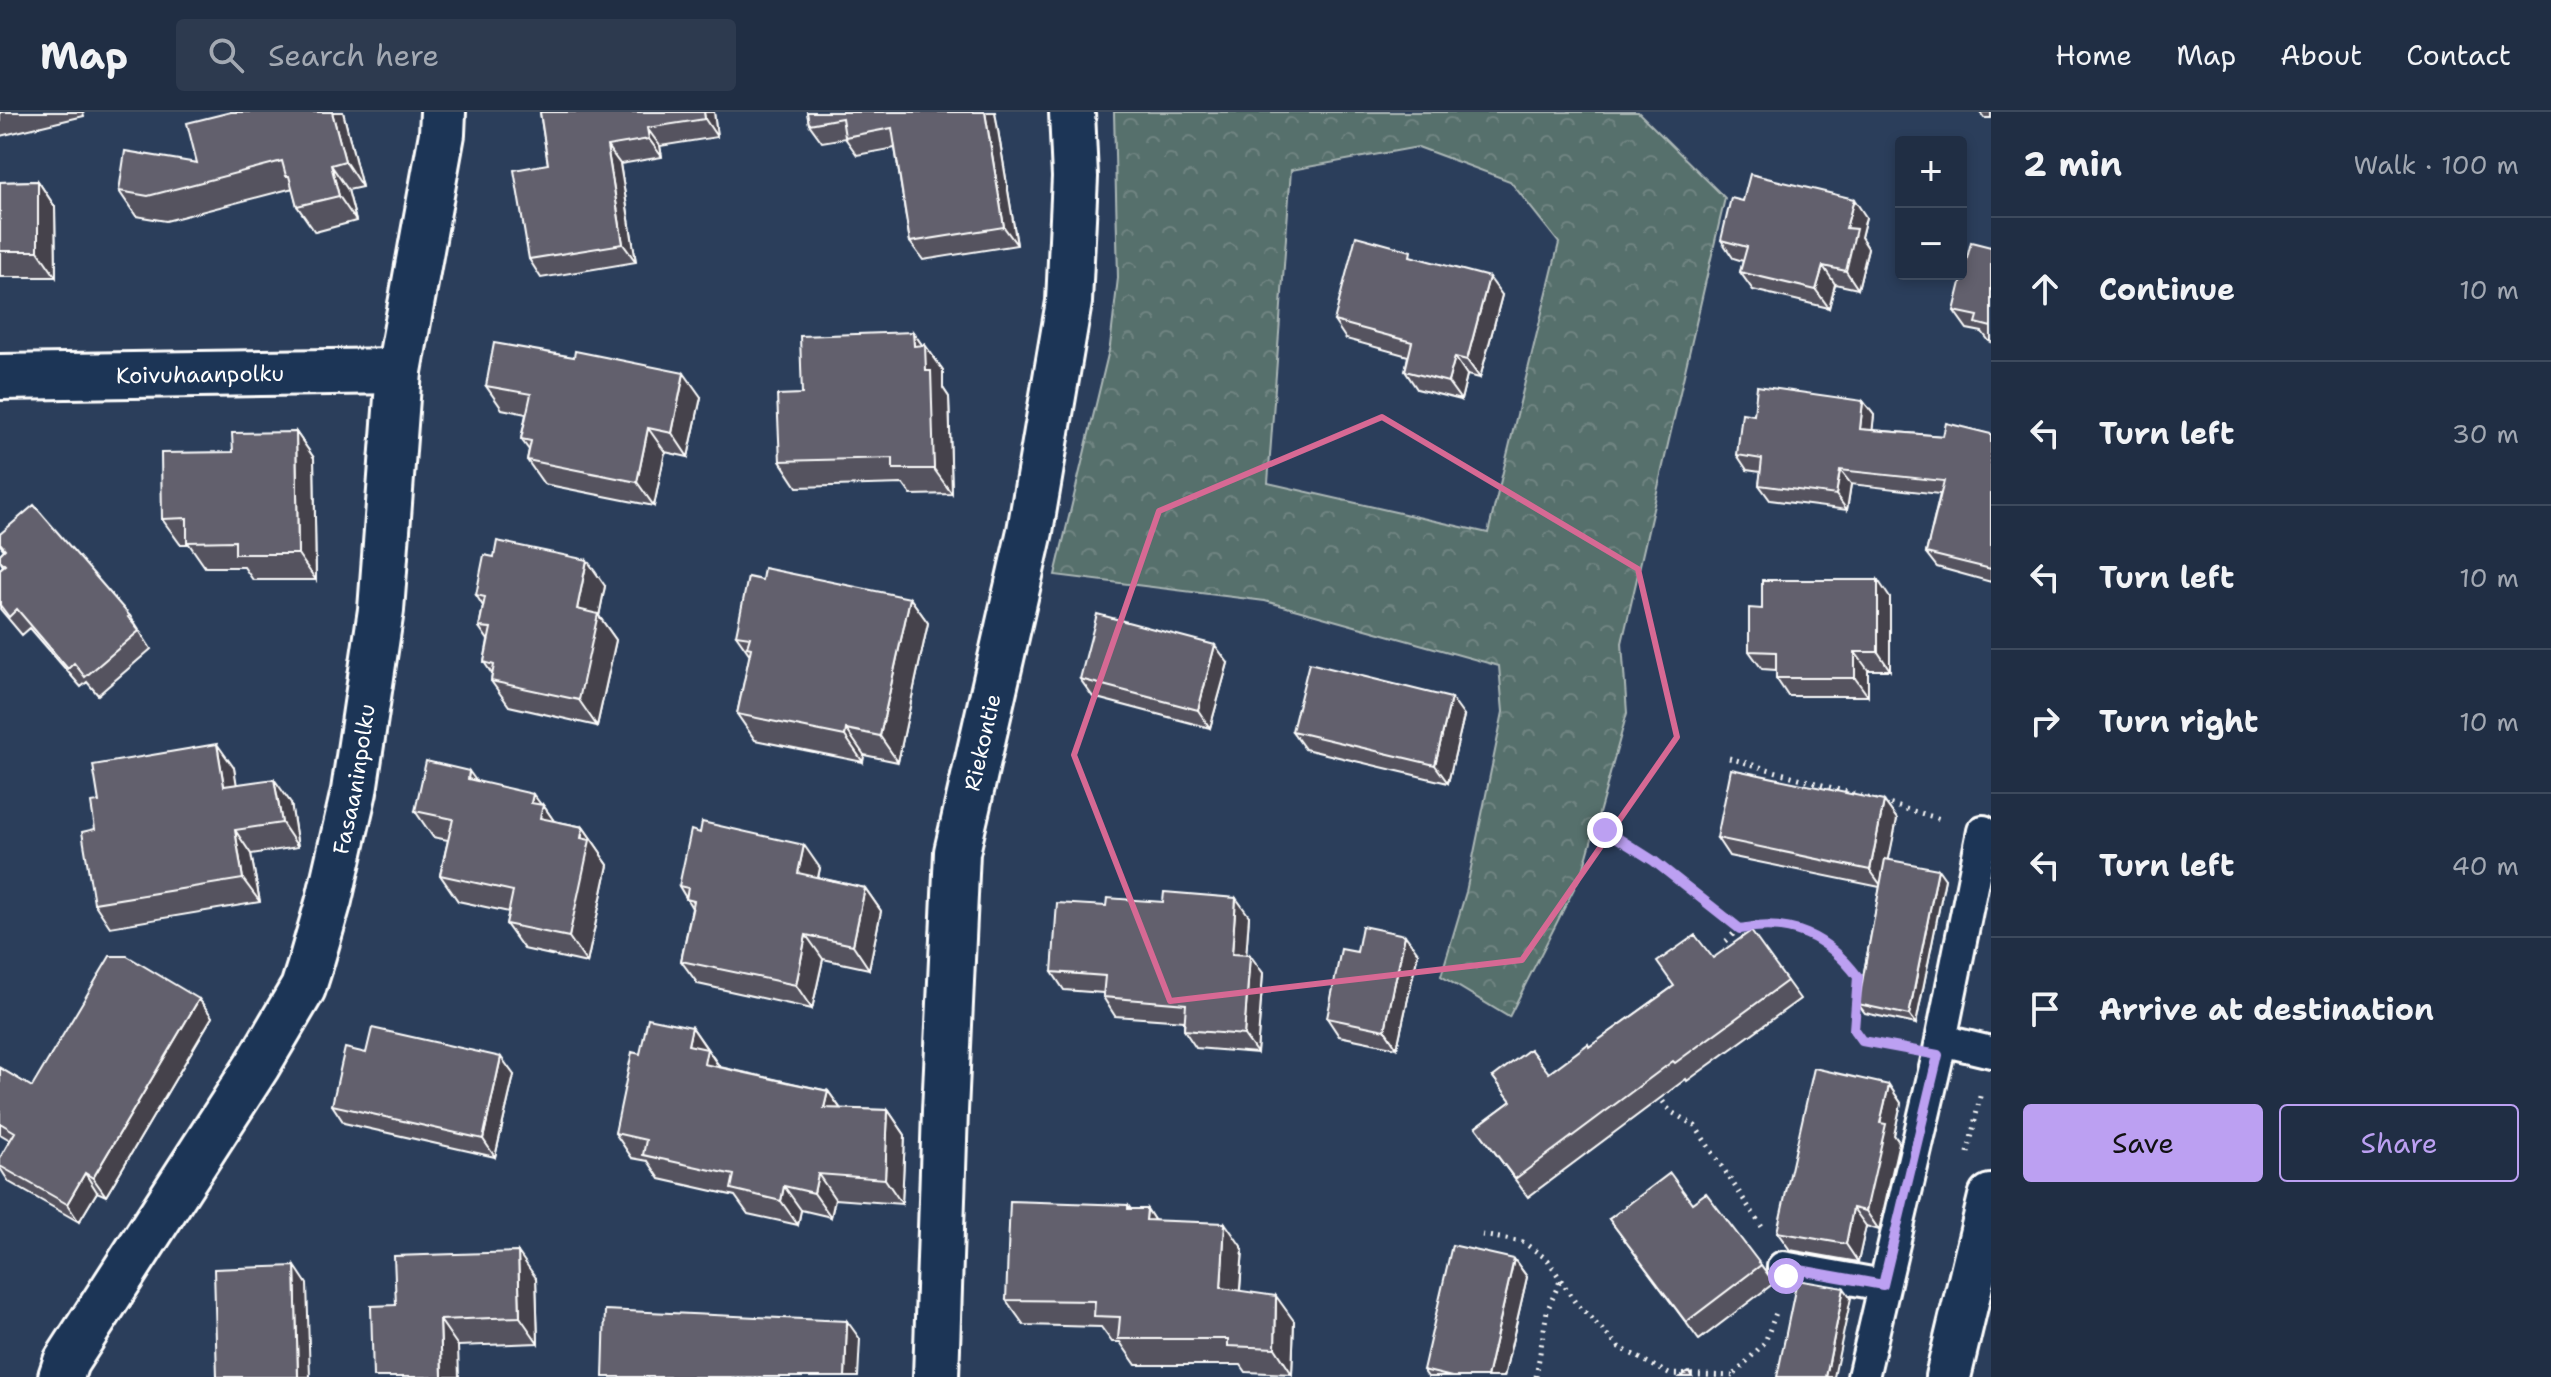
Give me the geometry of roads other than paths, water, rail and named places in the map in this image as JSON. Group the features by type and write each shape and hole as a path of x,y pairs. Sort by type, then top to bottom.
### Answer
{"street":[{"name":"Fasaaninpolku","path":"61,1377 66,1362 257,1066 303,988 329,900 354,791 381,610 399,371 442,134 443,112"},
{"name":"Riekontie","path":"936,1377 957,852 1030,531 1069,302 1075,177 1072,112"},
{"name":"Koivuhaanpolku","path":"0,377 399,371"},
{"path":"1948,1377 1991,1197"}],"lane":[{"path":"1863,1377 1939,1048 1983,831"},
{"path":"1939,1048 1991,1052"},
{"path":"1783,1267 1883,1285"}]}
